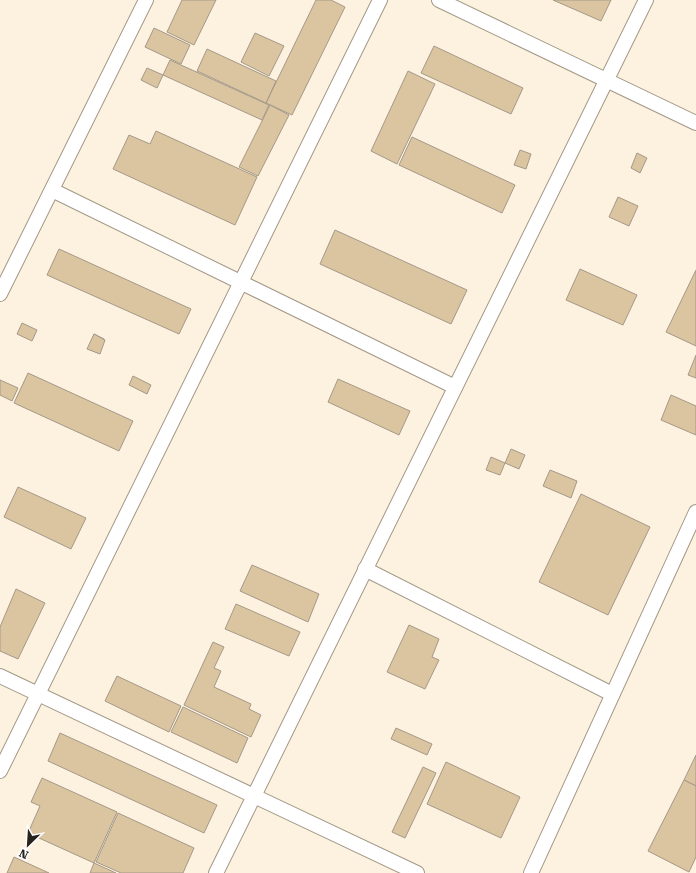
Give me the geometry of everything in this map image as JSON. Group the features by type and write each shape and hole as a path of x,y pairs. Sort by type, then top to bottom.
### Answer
{"street":[{"path":"0,294 146,0"},
{"path":"0,771 380,0"},
{"path":"439,0 696,124"},
{"path":"216,873 646,0"},
{"path":"52,190 455,387"},
{"path":"531,873 696,512"},
{"path":"366,569 612,694"},
{"path":"0,676 417,873"}],"building":[{"path":"182,0 216,0 194,45 167,32"},
{"path":"316,0 331,0 345,7 292,115 266,103"},
{"path":"553,0 611,0 601,21"},
{"path":"154,28 190,45 181,64 145,47"},
{"path":"255,33 284,46 269,76 241,62"},
{"path":"434,46 523,88 511,114 421,73"},
{"path":"207,49 276,81 266,103 197,71"},
{"path":"170,60 269,105 262,120 163,75"},
{"path":"147,68 163,75 157,88 141,80"},
{"path":"408,71 435,84 397,164 371,151"},
{"path":"270,105 289,115 258,176 239,167"},
{"path":"156,131 257,177 235,225 113,169 129,135 150,144"},
{"path":"412,137 515,185 502,213 399,165"},
{"path":"520,150 531,154 526,169 514,165"},
{"path":"637,153 647,158 640,173 631,168"},
{"path":"618,197 638,206 629,226 609,217"},
{"path":"335,230 467,290 451,324 320,264"},
{"path":"59,249 191,309 179,334 47,275"},
{"path":"580,269 637,295 623,325 566,300"},
{"path":"696,270 696,346 666,332"},
{"path":"22,323 37,330 32,341 17,334"},
{"path":"94,334 104,339 98,353 89,349"},
{"path":"94,334 105,340 100,354 87,349"},
{"path":"696,355 696,378 688,375"},
{"path":"28,373 133,421 119,451 14,403"},
{"path":"133,376 151,385 147,394 129,385"},
{"path":"338,379 410,411 399,435 328,402"},
{"path":"0,380 18,388 12,401 0,395"},
{"path":"671,395 696,406 696,435 661,420"},
{"path":"511,449 525,455 519,469 505,463"},
{"path":"491,457 505,463 500,475 486,470"},
{"path":"550,470 577,481 571,498 543,486"},
{"path":"18,487 86,518 71,549 4,517"},
{"path":"581,494 650,527 608,615 539,582"},
{"path":"252,565 319,594 308,622 240,591"},
{"path":"16,589 45,603 18,659 0,651 0,627"},
{"path":"236,604 300,632 289,656 225,629"},
{"path":"409,625 439,639 432,657 439,660 425,689 387,672"},
{"path":"213,642 224,647 214,668 221,671 214,687 251,704 249,709 261,715 251,737 184,705"},
{"path":"117,676 181,706 169,732 105,701"},
{"path":"183,707 248,738 237,763 171,732"},
{"path":"396,728 432,744 427,755 391,739"},
{"path":"60,733 217,805 204,833 48,761"},
{"path":"696,755 696,786 684,780"},
{"path":"446,762 520,797 501,838 427,804"},
{"path":"423,767 436,773 405,838 392,832"},
{"path":"42,778 117,812 94,863 28,833 40,806 31,802"},
{"path":"684,780 696,786 696,857 689,872 648,851"},
{"path":"118,813 194,848 183,873 121,873 96,862"},
{"path":"14,857 49,873 7,873"},
{"path":"94,863 116,873 90,873"}]}
